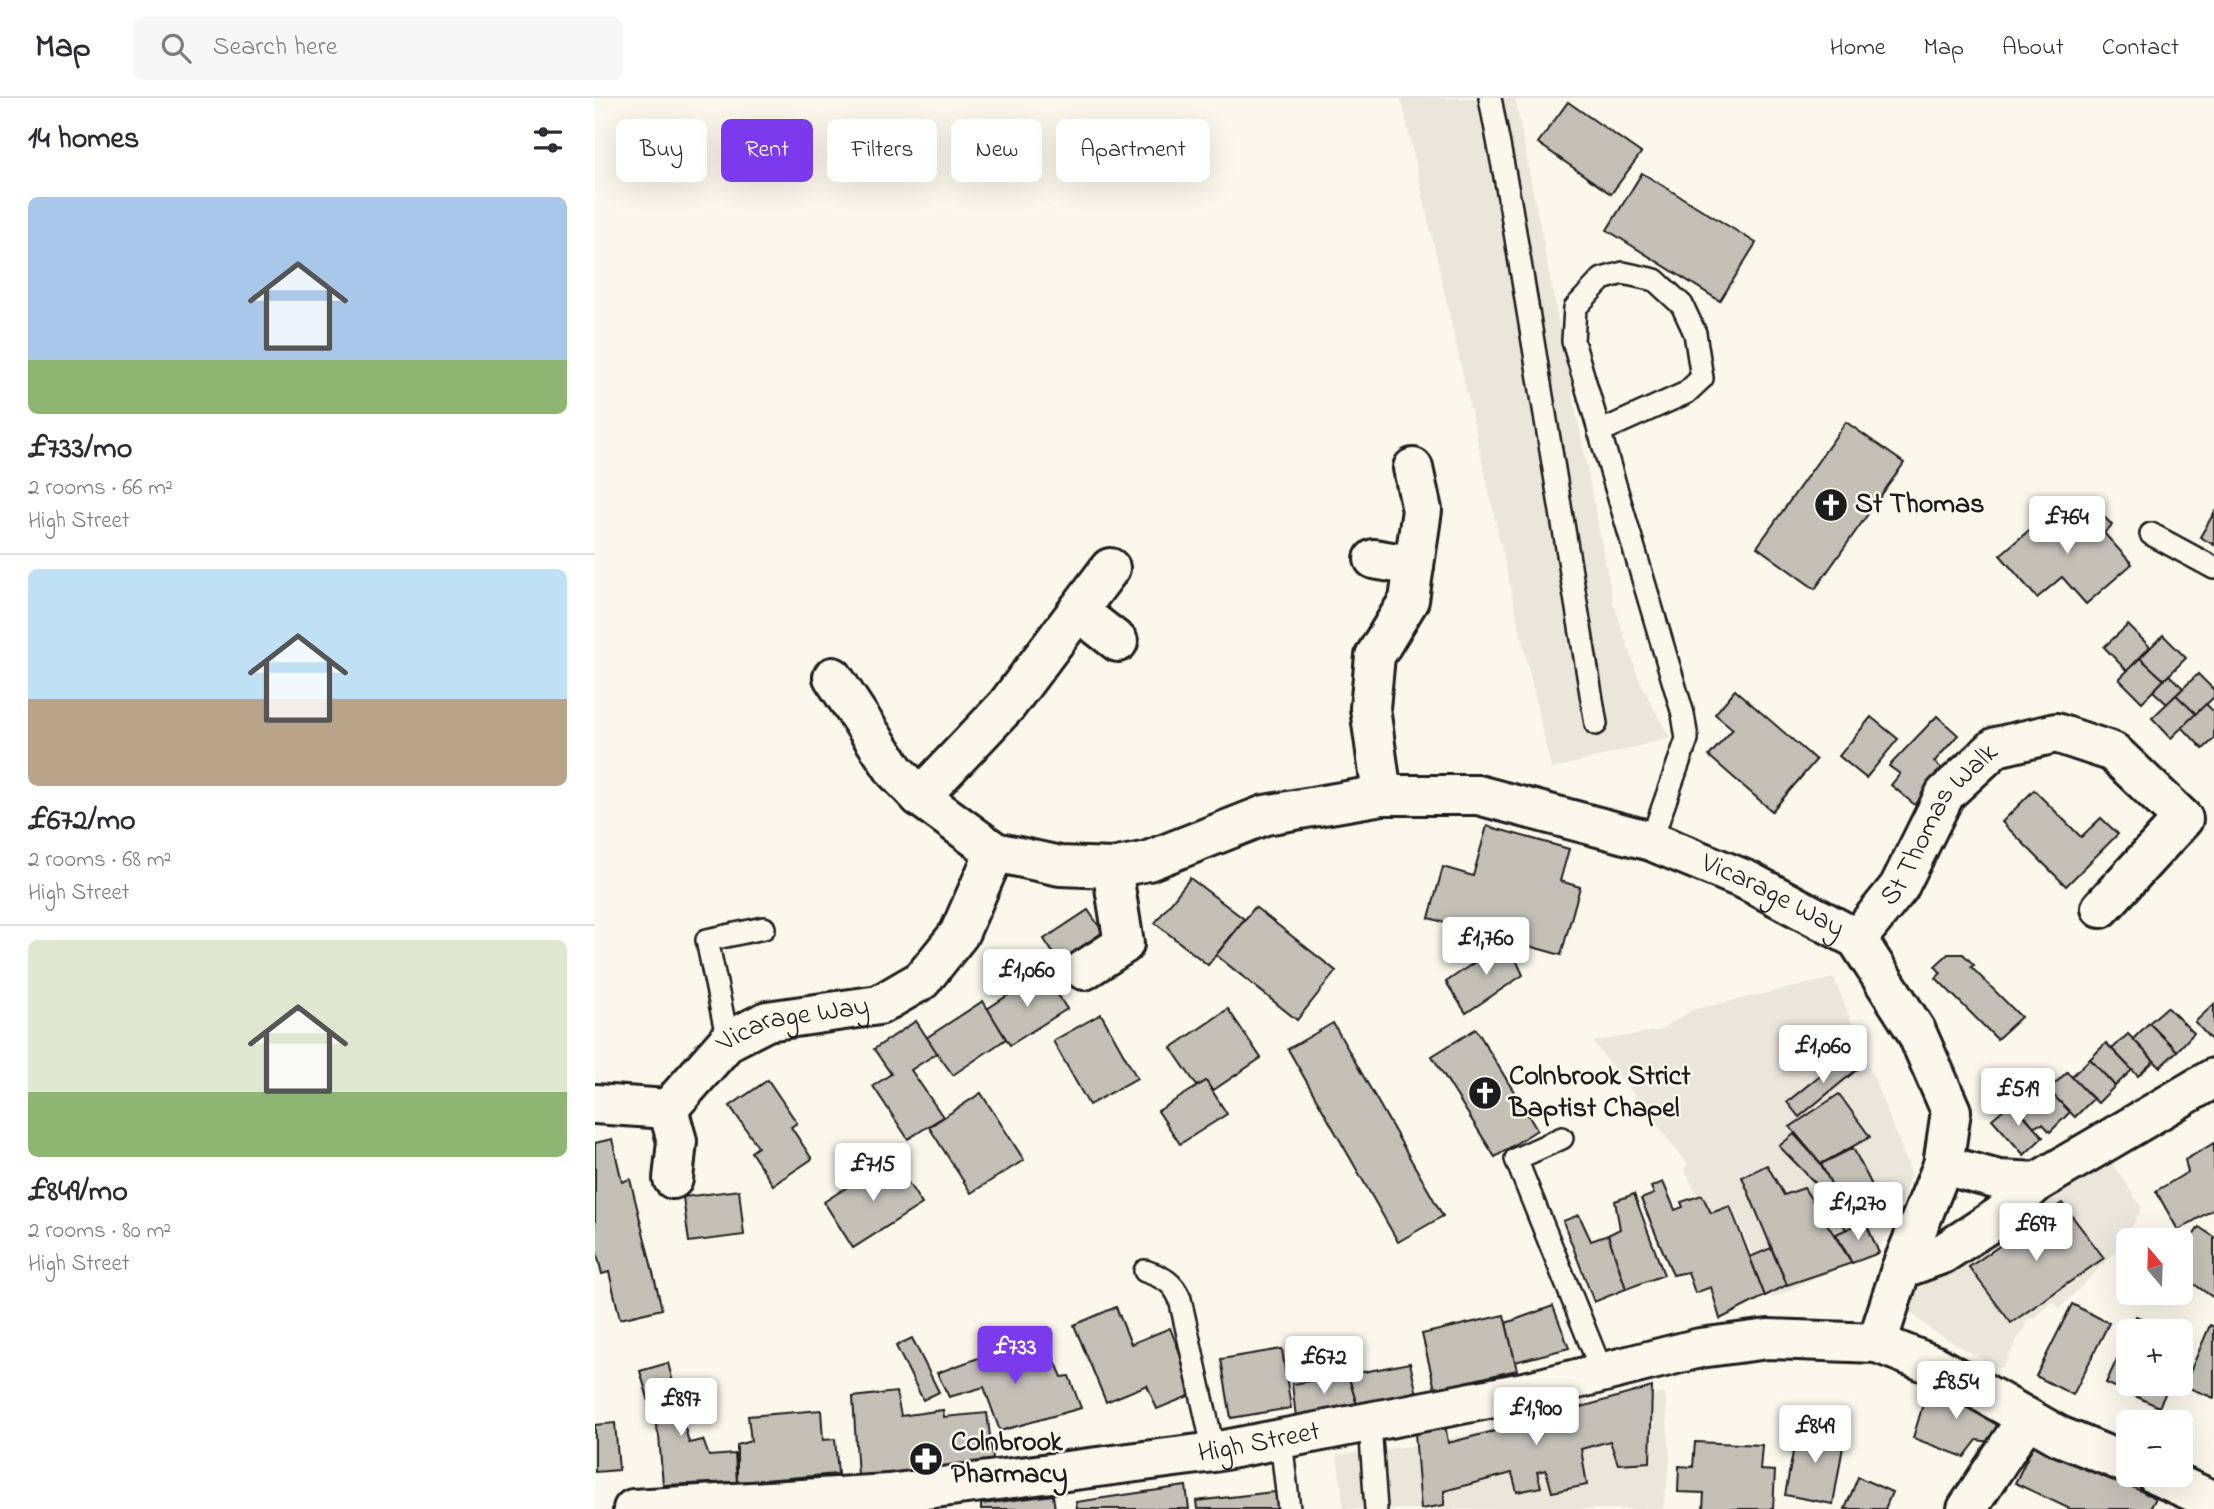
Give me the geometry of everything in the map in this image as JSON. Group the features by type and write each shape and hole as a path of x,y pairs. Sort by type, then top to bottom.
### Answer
{"street":[{"path":"1382,795 1370,708 1375,656 1409,600 1422,510 1413,468"},
{"path":"1374,559 1414,566"},
{"path":"920,797 1007,705 1110,568"},
{"path":"1078,611 1118,642"},
{"name":"Vicarage Way","path":"833,677 895,771 920,797 995,852 1060,866 1112,868 1148,861 1265,815 1382,795 1478,795 1651,841 1748,881 1857,939 1916,1031 1951,1111 1944,1166 1901,1269 1877,1343"},
{"name":"St Thomas Walk","path":"1857,939 1899,887 1945,794 1996,747 2056,733 2113,752 2183,819 2101,908"},
{"name":"Vicarage Way","path":"668,1109 728,1041 767,1021 879,1004 922,980 959,934 995,852"},
{"path":"1084,970 1123,944 1112,868"},
{"path":"1901,1269 1942,1254 2000,1216 2037,1182 2214,1078"},
{"path":"595,1104 668,1109 677,1142 673,1179"},
{"path":"1944,1166 1999,1180 2037,1182"},
{"name":"High Street","path":"633,1509 888,1494 1214,1452 1370,1424 1529,1391 1700,1348 1768,1339 1877,1343 1936,1366 2059,1436 2116,1459"},
{"path":"1966,1509 2027,1418"},
{"path":"2183,1487 2214,1501"}],"lane":[{"path":"1490,98 1597,724"},
{"path":"1599,432 1686,393 1702,378 1695,333 1682,305 1655,280 1623,273 1602,279 1574,308 1573,341 1599,432 1683,714 1687,739 1651,841"},
{"path":"2151,534 2214,568"},
{"path":"728,1041 707,940 764,928"},
{"path":"1562,1138 1516,1159 1602,1372"},
{"path":"1145,1272 1164,1277 1175,1287 1180,1299 1214,1452"},
{"path":"1370,1424 1376,1509"},
{"path":"1281,1440 1289,1509"}],"shaded area":[{"path":"1401,98 1515,98 1613,601 1639,680 1670,738 1551,769"},
{"path":"1834,978 1911,1172 1896,1223 1875,1252 1772,1298 1734,1211 1709,1220 1684,1168 1688,1165 1593,1042 1661,1030 1692,1010"},
{"path":"2105,1153 2142,1207 2131,1228 2116,1228 2116,1251 2060,1308 2051,1301 2034,1319 2029,1318 2003,1367 1998,1368 1931,1330 1908,1310 1914,1283"},
{"path":"1665,1393 1670,1459 1663,1509 1344,1509 1337,1455 1419,1445"}],"building":[{"path":"1568,102 1641,153 1611,194 1538,143"},
{"path":"1642,173 1756,243 1720,301 1607,230"},
{"name":"St Thomas","path":"1846,422 1904,463 1815,589 1757,547"},
{"path":"2055,508 2074,530 2098,510 2112,525 2104,533 2132,564 2086,604 2062,577 2037,598 2000,555"},
{"path":"2214,513 2214,545 2200,537"},
{"path":"2128,625 2150,647 2127,671 2104,647"},
{"path":"2163,635 2186,658 2164,680 2140,658"},
{"path":"2140,658 2164,680 2142,702 2119,679"},
{"path":"2198,674 2214,690 2214,697 2196,714 2176,695"},
{"path":"2169,675 2183,688 2167,704 2153,691"},
{"path":"1735,690 1816,760 1772,811 1709,756 1733,729 1715,714"},
{"path":"2176,695 2196,714 2171,738 2152,718"},
{"path":"2206,704 2214,712 2214,739 2203,749 2182,727"},
{"path":"1937,716 1958,735 1934,762 1947,773 1915,805 1891,785 1900,774 1889,766"},
{"path":"1871,717 1898,739 1866,778 1839,756"},
{"path":"2034,790 2081,837 2101,818 2118,834 2066,886 2002,822"},
{"path":"1487,826 1569,849 1560,881 1580,887 1561,955 1429,918 1443,867 1473,876"},
{"path":"1190,878 1244,919 1208,965 1155,923"},
{"path":"1255,907 1336,971 1297,1020 1216,955"},
{"path":"1088,910 1103,932 1059,962 1044,939"},
{"path":"1507,940 1523,975 1466,1013 1446,982"},
{"path":"1948,954 1963,954 1974,965 1971,967 2021,1017 1997,1039 1936,978 1941,973 1935,966"},
{"path":"1043,972 1067,1009 1010,1045 987,1009"},
{"path":"983,1001 1006,1039 953,1075 926,1038"},
{"path":"2214,1004 2214,1043 2195,1022"},
{"path":"2167,1007 2194,1033 2177,1051 2149,1023"},
{"path":"1228,1009 1261,1058 1212,1091 1206,1081 1197,1086 1171,1048"},
{"path":"1101,1014 1137,1078 1089,1105 1053,1041"},
{"path":"916,1021 937,1053 911,1070 943,1117 908,1139 873,1086 891,1074 874,1049"},
{"path":"1333,1023 1443,1216 1398,1242 1288,1049"},
{"path":"2149,1023 2177,1051 2160,1067 2133,1039"},
{"name":"Colnbrook Strict Baptist Chapel","path":"1476,1029 1537,1130 1495,1157 1432,1056"},
{"path":"2128,1034 2154,1061 2138,1076 2112,1049"},
{"path":"2106,1043 2132,1070 2115,1086 2090,1059"},
{"path":"1848,1053 1860,1067 1799,1117 1787,1102"},
{"path":"2090,1059 2115,1086 2098,1103 2071,1077"},
{"path":"2067,1072 2093,1099 2075,1117 2048,1090"},
{"path":"768,1080 797,1123 791,1127 812,1159 773,1185 751,1152 758,1147 730,1106"},
{"path":"1206,1081 1227,1114 1180,1144 1158,1111"},
{"path":"2048,1090 2070,1112 2050,1132 2043,1124 2033,1126 2023,1113"},
{"path":"981,1093 1024,1160 971,1193 929,1127"},
{"path":"1839,1094 1870,1137 1821,1164 1790,1127"},
{"path":"2012,1102 2043,1137 2024,1155 1992,1119"},
{"path":"1794,1134 1821,1164 1837,1195 1830,1198 1779,1146"},
{"path":"612,1139 622,1182 630,1179 662,1309 620,1319 609,1272 602,1274 595,1246 595,1143"},
{"path":"2214,1143 2214,1209 2177,1228 2156,1191 2188,1172 2185,1160"},
{"path":"1853,1148 1879,1199 1855,1211 1861,1223 1846,1230 1830,1198 1837,1195 1821,1164"},
{"path":"892,1158 922,1204 853,1248 824,1202"},
{"path":"1767,1165 1784,1195 1804,1188 1852,1263 1787,1285 1742,1177"},
{"path":"1663,1182 1675,1210 1683,1207 1681,1202 1702,1195 1711,1213 1730,1206 1765,1296 1720,1319 1711,1287 1695,1293 1688,1272 1673,1275 1641,1199 1654,1194 1651,1187"},
{"path":"739,1190 744,1235 689,1242 683,1197"},
{"path":"1634,1194 1664,1275 1626,1289 1608,1235 1620,1229 1615,1201"},
{"path":"2062,1203 2104,1258 2011,1323 1969,1267"},
{"path":"1579,1215 1591,1241 1608,1235 1626,1289 1594,1302 1563,1221"},
{"path":"1865,1221 1879,1253 1852,1263 1836,1234"},
{"path":"2199,1227 2214,1237 2214,1298 2193,1283 2193,1236"},
{"path":"1771,1248 1787,1285 1765,1296 1750,1257"},
{"path":"2072,1304 2109,1323 2073,1395 2036,1376"},
{"path":"1553,1306 1569,1348 1515,1362 1506,1323"},
{"path":"1116,1307 1131,1344 1170,1328 1196,1393 1157,1409 1147,1385 1106,1402 1074,1325"},
{"path":"1504,1315 1517,1370 1435,1389 1422,1334"},
{"path":"2210,1325 2214,1327 2214,1398 2193,1390 2193,1365"},
{"path":"912,1338 939,1392 923,1400 896,1346"},
{"path":"1017,1344 1023,1361 1052,1354 1062,1377 1069,1376 1081,1408 1000,1431 984,1387 949,1397 937,1373"},
{"path":"1282,1349 1291,1408 1231,1418 1221,1359"},
{"path":"2116,1361 2116,1388 2106,1383"},
{"path":"668,1363 689,1443 703,1440 709,1456 735,1454 737,1482 663,1485 659,1436 640,1371"},
{"path":"1410,1363 1418,1399 1358,1409 1348,1375"},
{"path":"1348,1375 1358,1409 1296,1417 1292,1384"},
{"path":"1930,1381 2007,1413 1990,1442 1977,1440 1964,1457 1913,1438"},
{"path":"1652,1387 1650,1462 1618,1464 1610,1441 1581,1449 1587,1485 1552,1492 1546,1470 1537,1472 1541,1487 1517,1492 1512,1473 1444,1491 1444,1505 1421,1509 1415,1433 1445,1424 1448,1443 1553,1416 1550,1405 1576,1398 1578,1408"},
{"path":"896,1392 901,1416 943,1410 944,1417 987,1413 994,1466 858,1476 853,1397"},
{"path":"2135,1396 2164,1396 2159,1407"},
{"path":"821,1410 823,1440 835,1439 838,1474 737,1482 737,1445 751,1441 748,1416"},
{"path":"615,1423 619,1470 595,1472 595,1425"},
{"path":"1798,1426 1845,1435 1833,1504 1785,1495"},
{"path":"1695,1442 1762,1445 1760,1470 1775,1471 1773,1509 1703,1509 1704,1493 1678,1492 1679,1466 1693,1467"},
{"path":"2035,1442 2116,1479 2116,1487 2132,1487 2156,1498 2150,1509 2070,1509 2015,1483"},
{"path":"1858,1477 1892,1492 1885,1509 1845,1509"},
{"path":"1186,1486 1189,1509 1077,1509 1076,1502"},
{"path":"1283,1491 1285,1509 1197,1509 1196,1501"},
{"path":"1053,1495 1055,1509 981,1509 981,1504"}],"place":[{"name":"St Thomas","path":"1831,505"},
{"name":"Colnbrook Strict Baptist Chapel","path":"1485,1093"},
{"name":"Colnbrook Pharmacy","path":"926,1459"}]}
